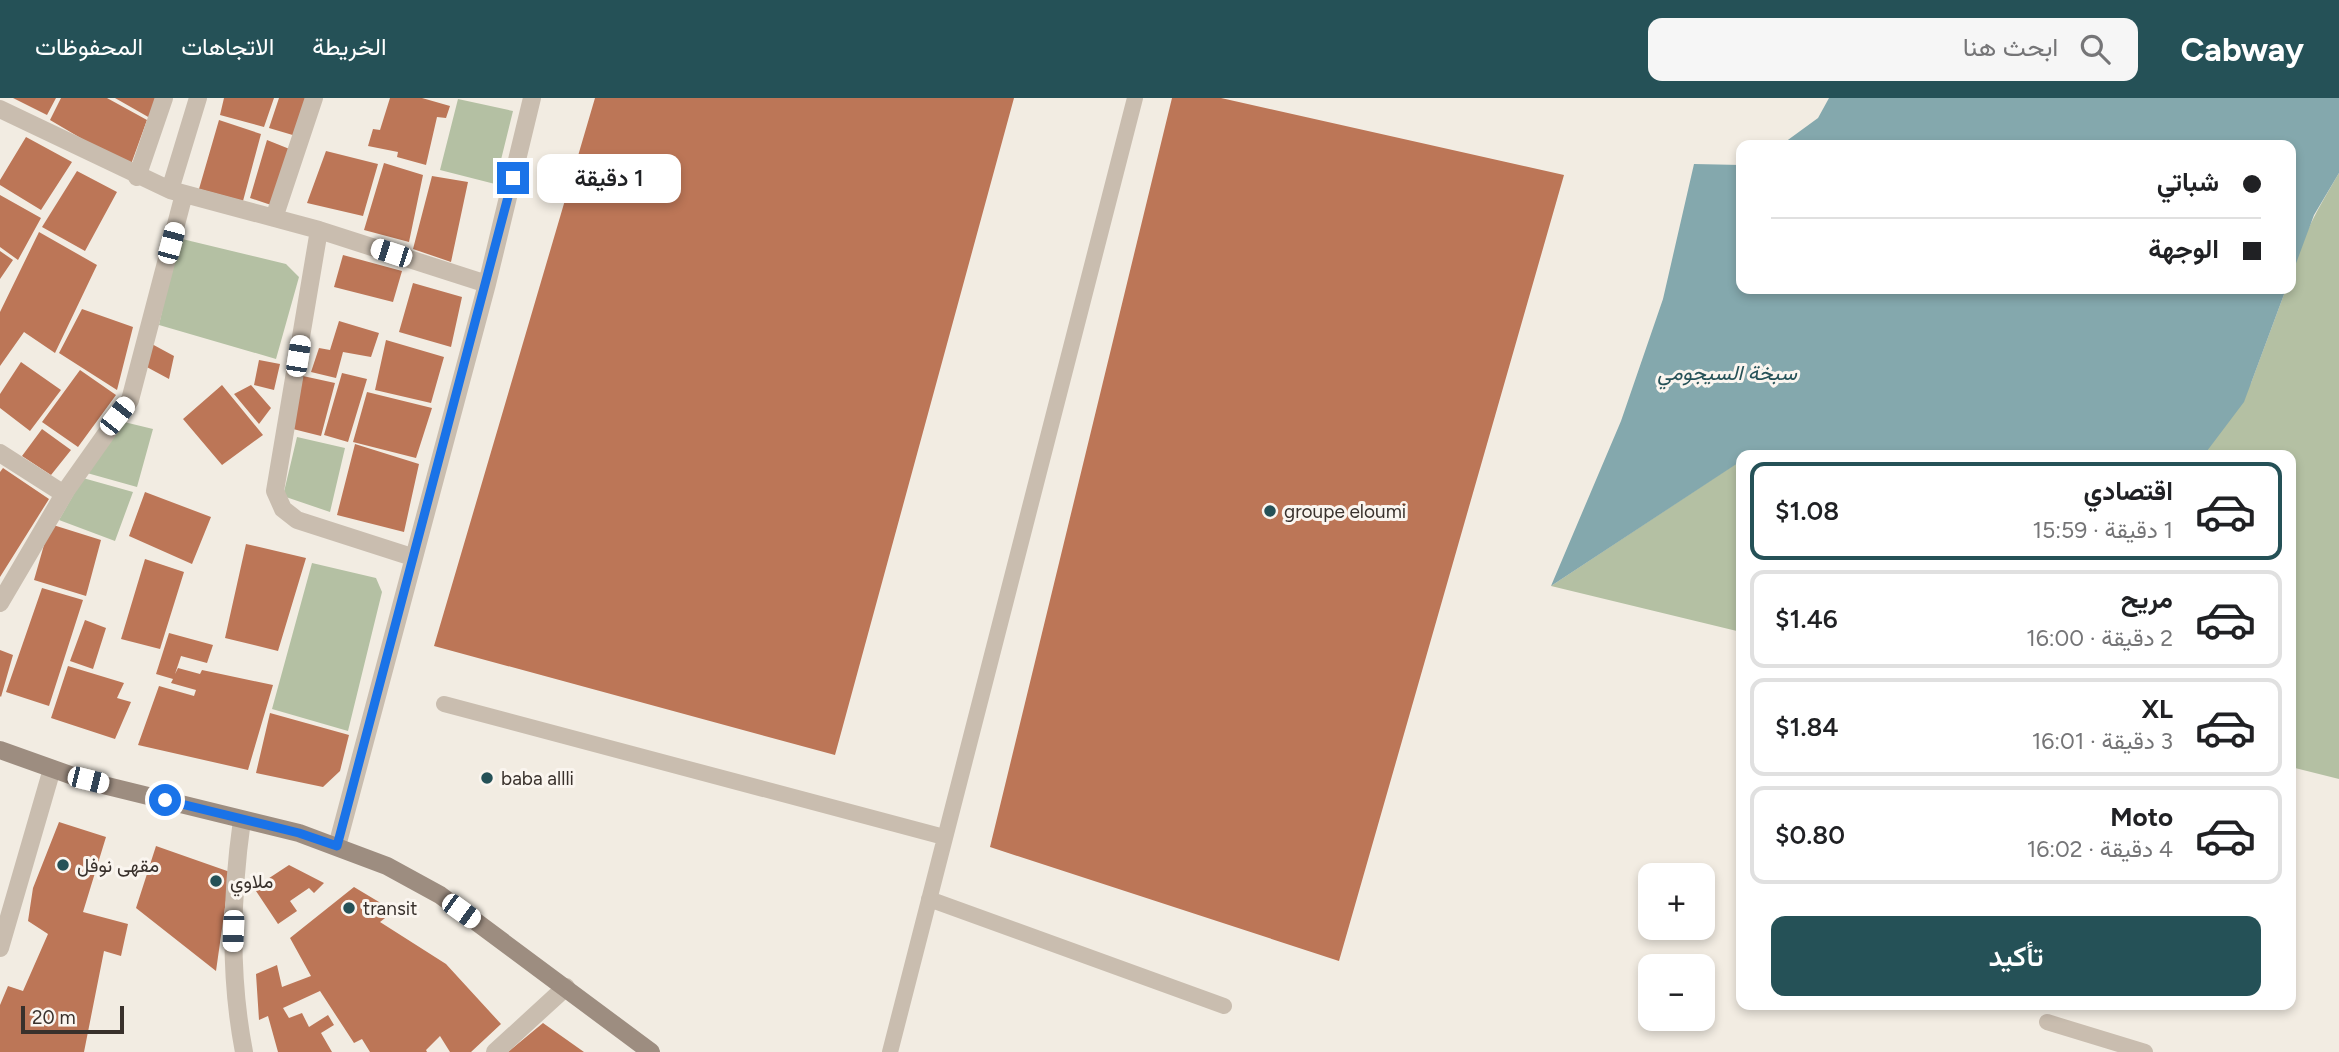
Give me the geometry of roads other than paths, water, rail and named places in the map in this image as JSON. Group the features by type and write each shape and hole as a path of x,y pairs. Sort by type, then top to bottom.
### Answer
{"main road":[{"path":"0,750 52,769 337,846 387,866 440,895 651,1052"}],"street":[{"path":"137,177 164,98"},
{"path":"0,603 64,494 130,400 198,98"},
{"path":"274,218 314,98"},
{"path":"337,846 487,284 532,98"},
{"path":"0,109 137,177 177,192 319,230 487,284"},
{"path":"319,230 275,491 278,503 297,520 412,557"},
{"path":"0,453 64,494"},
{"path":"0,948 52,769"},
{"path":"242,820 234,872 232,946 233,981 244,1052"},
{"path":"495,1052 566,987"}],"lane":[{"path":"890,1052 1135,98"},
{"path":"444,704 944,837"},
{"path":"929,899 1224,1006"},
{"path":"2047,1022 2145,1052"}],"water":[{"path":"1829,98 2339,98 2339,173 2314,215 2296,264 2296,140 1788,140 1818,118"},
{"name":"سبخة السيجومي","path":"1694,164 1736,165 1736,294 2284,294 2244,402 2208,450 1736,450 1736,464 1551,586 1621,421 1663,299"}],"place":[{"name":"groupe eloumi","path":"1270,511"},
{"name":"baba allli","path":"487,778"},
{"name":"مقهى نوفل","path":"63,865"},
{"name":"ملاوي","path":"216,881"},
{"name":"transit","path":"349,908"}]}
